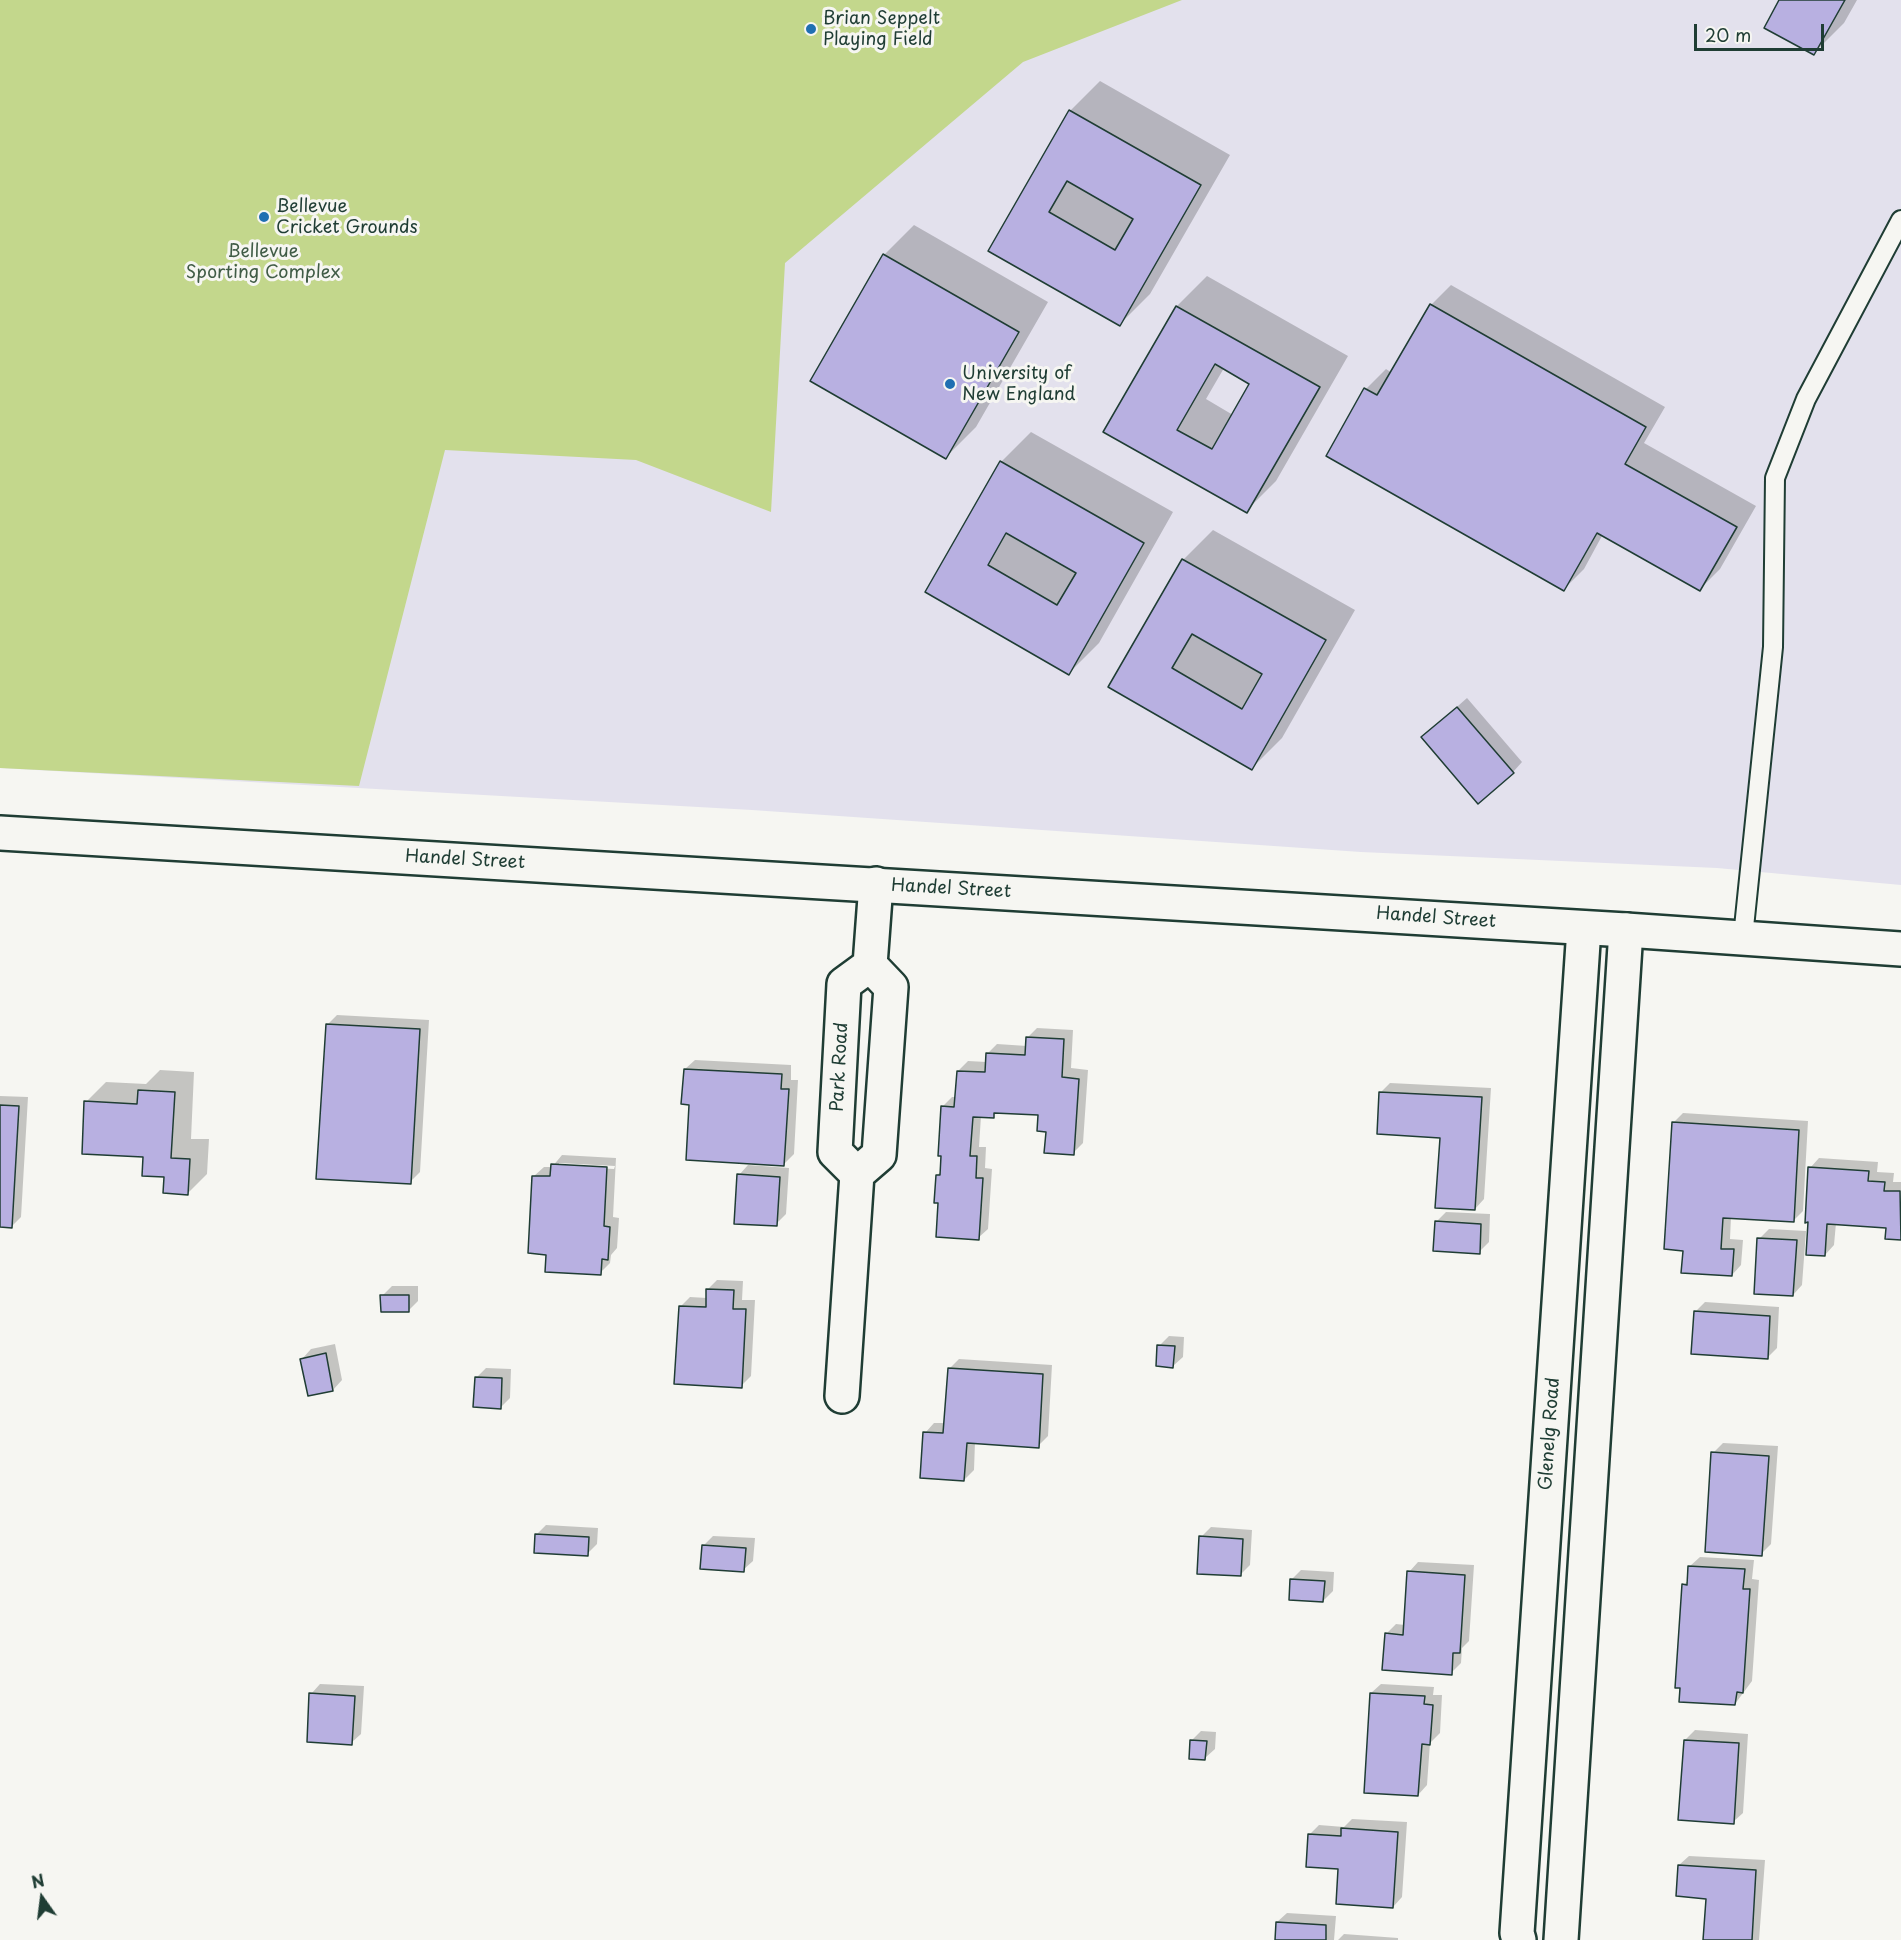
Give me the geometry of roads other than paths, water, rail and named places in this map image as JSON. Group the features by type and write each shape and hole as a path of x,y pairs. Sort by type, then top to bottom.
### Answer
{"street":[{"name":"Handel Street","path":"0,832 1743,937 1901,949"},
{"path":"842,1396 857,1174 879,1155 891,987 870,965 876,884"},
{"name":"Glenelg Road","path":"1519,1940 1518,1910 1584,928"},
{"path":"1561,1940 1626,930"},
{"name":"Park Road","path":"857,1174 835,1152 844,984 870,965"}],"lane":[{"path":"1743,937 1773,647 1776,478 1806,399 1901,220"}],"place":[{"name":"Brian Seppelt Playing Field","path":"811,29"},
{"name":"Bellevue Cricket Grounds","path":"264,217"},
{"name":"University of New England","path":"950,384"}],"park label":[{"name":"Bellevue Sporting Complex","path":"263,262"}]}
